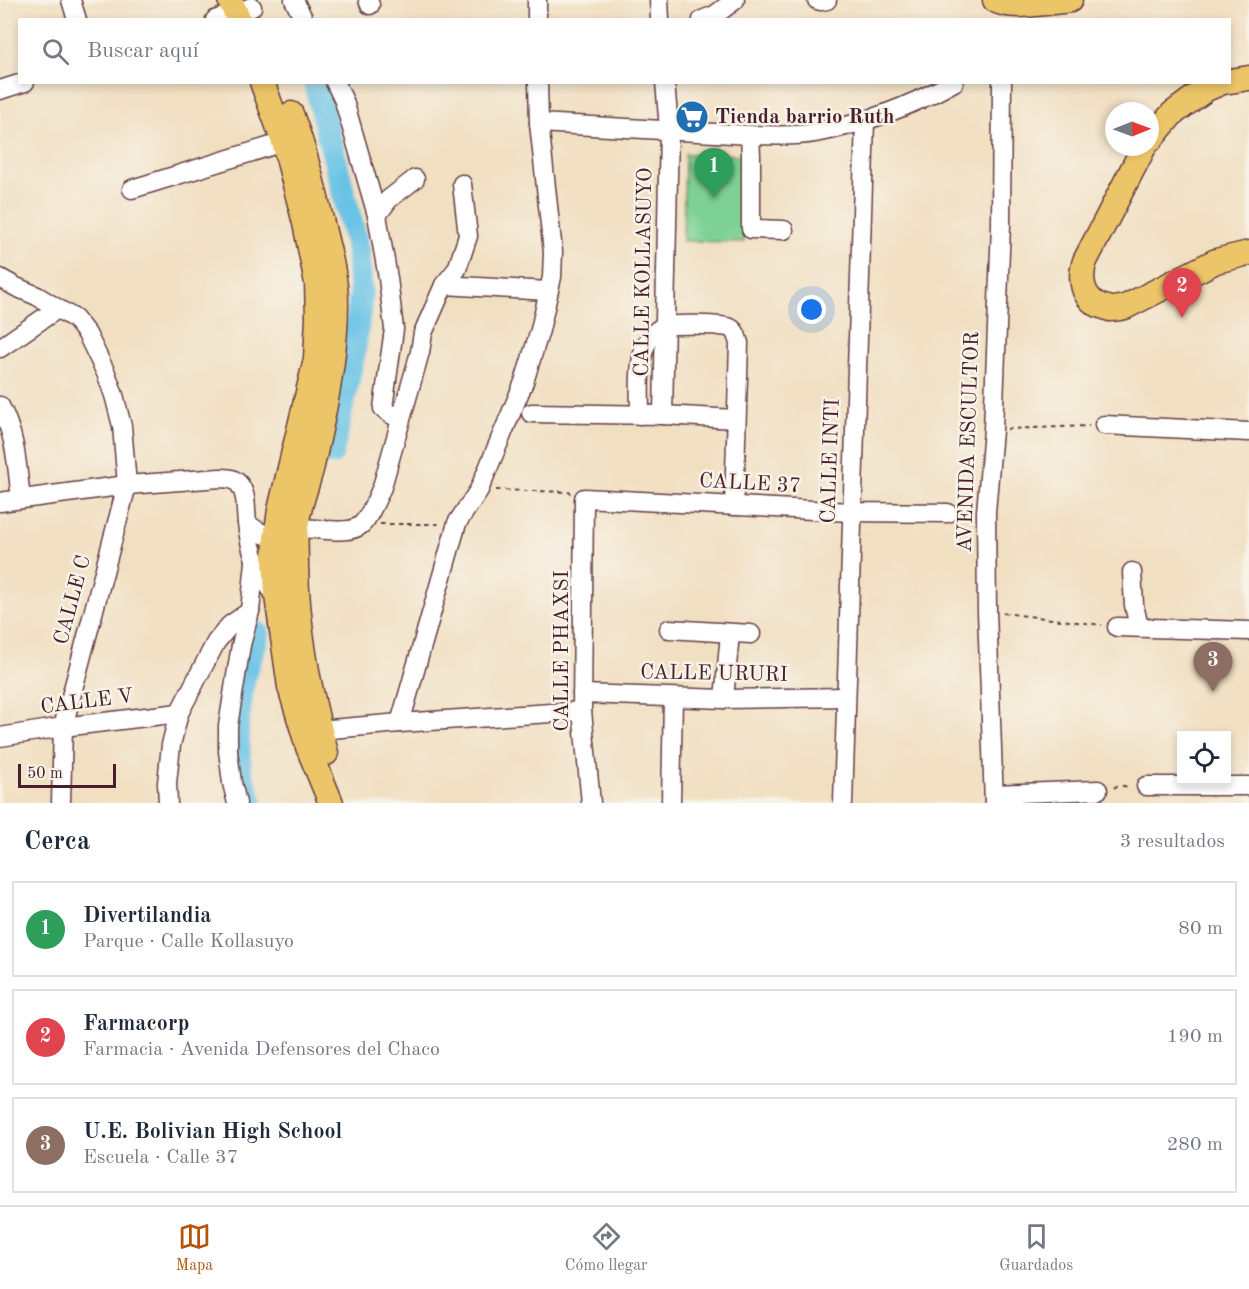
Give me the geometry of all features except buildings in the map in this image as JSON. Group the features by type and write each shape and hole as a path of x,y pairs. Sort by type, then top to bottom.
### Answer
{"main road":[{"path":"999,8 1070,0"},
{"path":"1231,81 1249,78"},
{"path":"263,84 284,142 317,283 316,359 280,510 297,590 307,664 320,730 327,758 344,803"},
{"path":"280,84 302,143 332,265 336,302 333,356 323,417 286,533 275,559 277,596 290,687 308,747 331,803"},
{"path":"1159,129 1172,114 1206,89 1218,84"},
{"path":"1139,156 1084,261 1081,283 1087,295 1096,304 1110,309 1125,307 1216,261 1249,253"},
{"path":"290,687 308,724 320,730"}],"street":[{"path":"71,0 76,18"},
{"path":"294,0 303,18"},
{"path":"537,0 537,18"},
{"path":"659,0 660,18"},
{"path":"707,18 735,0"},
{"path":"816,0 827,0"},
{"path":"0,90 19,84"},
{"path":"335,84 344,101 377,215 394,329 383,408 400,419"},
{"path":"400,723 457,523 479,490 524,382 540,330 552,277 553,252 539,123 538,84"},
{"name":"CALLE KOLLASUYO","path":"663,415 669,129 665,84"},
{"path":"539,123 750,135 814,133 864,121 910,105 950,84"},
{"name":"AVENIDA ESCULTOR","path":"994,799 987,611 987,512 993,430 1001,225 1002,84"},
{"name":"CALLE INTI","path":"843,803 864,121"},
{"path":"750,135 751,229 784,230"},
{"path":"132,189 284,142"},
{"path":"377,215 389,199 415,179"},
{"path":"247,523 259,532 286,533 350,530 362,525 382,487 420,352 423,333 444,285 457,269 468,236 462,184"},
{"name":"CALLE C","path":"0,278 75,319 87,334 106,373 122,426 127,485 63,727 61,803"},
{"path":"444,285 548,291"},
{"path":"0,348 57,309"},
{"path":"640,415 644,349 654,333 666,326 713,325 729,327 735,332 739,343 734,506"},
{"path":"0,406 15,444 21,499"},
{"path":"531,413 736,418"},
{"path":"1104,425 1249,432"},
{"path":"0,502 127,485 231,478 238,483 244,493 247,523 255,560 268,586 277,596"},
{"name":"CALLE 37","path":"584,498 851,512 948,513"},
{"name":"CALLE PHAXSI","path":"584,498 582,703 591,803"},
{"path":"237,803 228,751 228,726 240,652 250,611 255,560"},
{"path":"1132,572 1138,627"},
{"path":"168,803 167,783 171,745 179,713 216,642 230,625 250,611"},
{"path":"1117,627 1249,631"},
{"path":"669,629 751,634"},
{"path":"724,699 730,633"},
{"name":"CALLE URURI","path":"320,730 582,703 673,698 846,697"},
{"path":"671,803 673,698"},
{"name":"CALLE V","path":"0,737 179,713"},
{"path":"1146,786 1249,786"},
{"path":"994,799 1106,789"}],"path":[{"path":"993,430 1104,425"},
{"path":"479,490 568,492 584,498"},
{"path":"362,525 457,523"},
{"path":"987,611 1117,627"},
{"path":"1106,789 1118,785 1146,786"}],"green space":[{"path":"685,154 745,155 744,242 683,241"}],"waterway":[{"path":"316,84 358,250 361,295 354,351 332,453"},
{"path":"251,803 240,771 237,727 243,680 258,634"}],"place":[{"name":"Tienda barrio Ruth","path":"692,117"},
{"name":"Divertilandia","path":"714,198"},
{"name":"Farmacorp","path":"1182,318"},
{"name":"U.E. Bolivian High School","path":"1213,692"}]}
